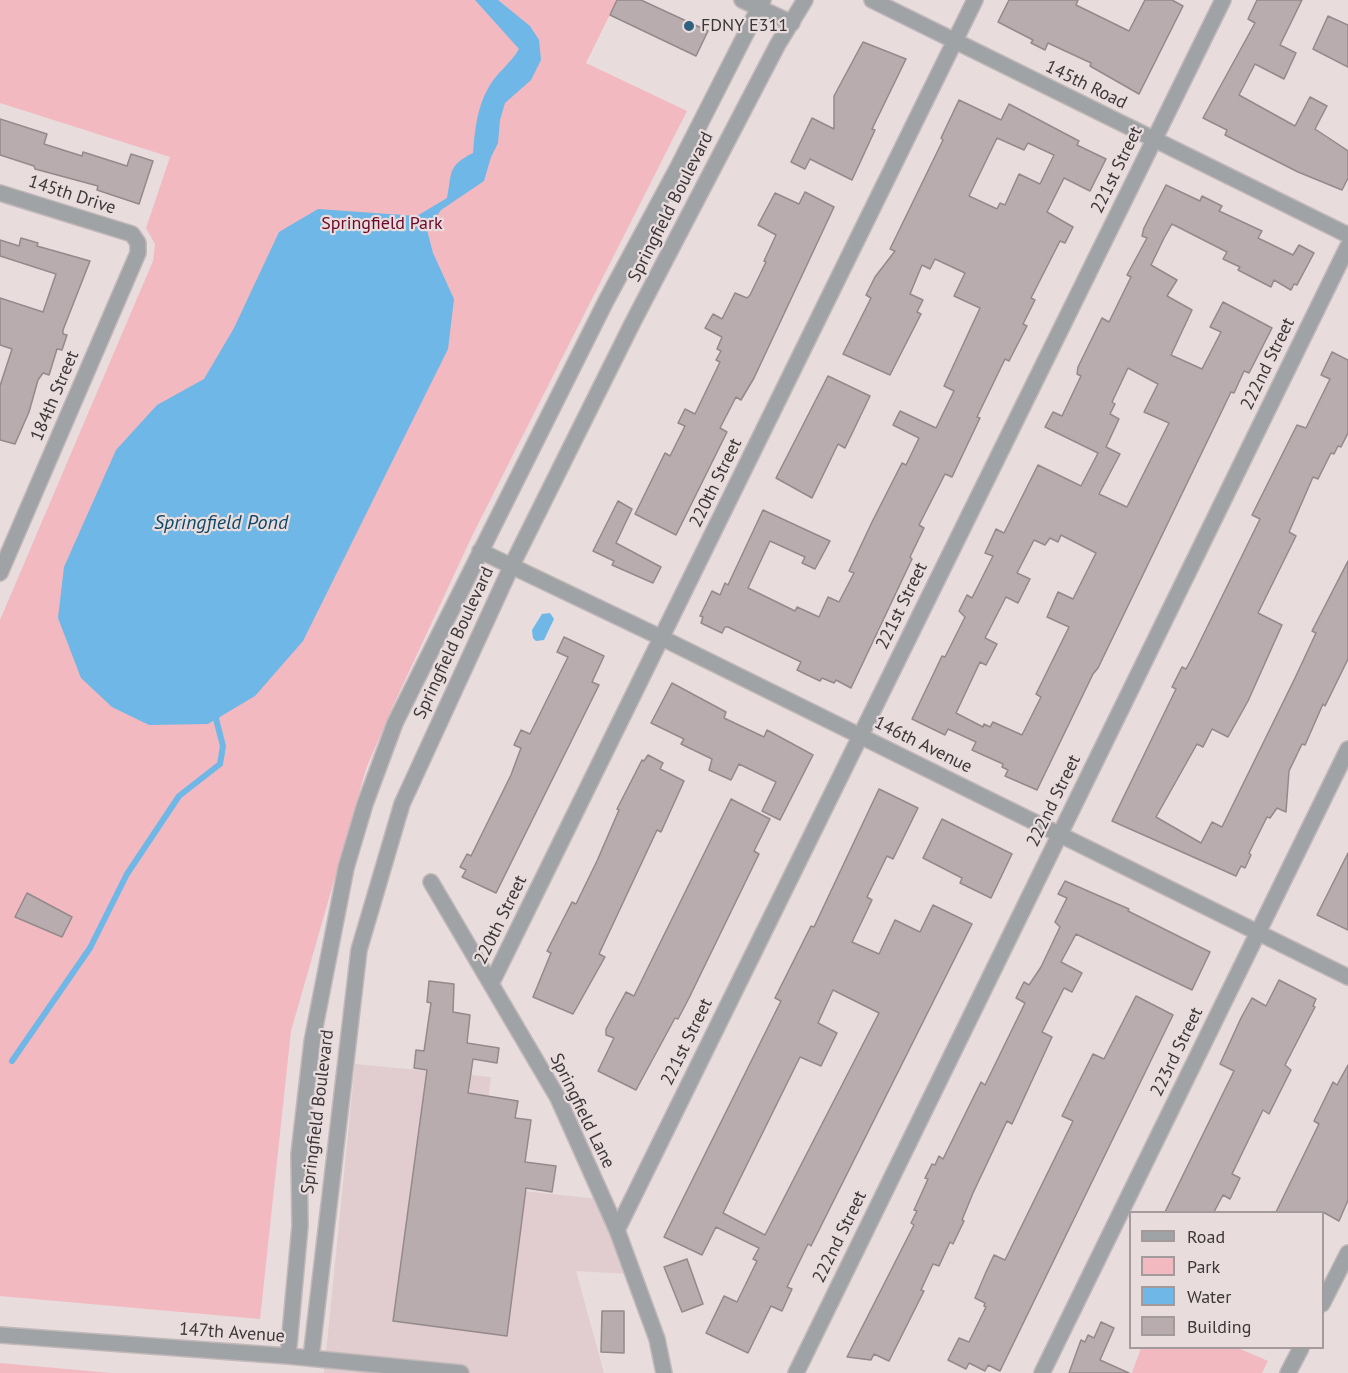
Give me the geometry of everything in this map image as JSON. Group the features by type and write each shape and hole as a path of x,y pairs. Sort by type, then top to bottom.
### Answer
{"street":[{"path":"742,0 761,4 792,23"},
{"name":"Springfield Boulevard","path":"311,1358 351,999 362,939 402,804 512,565 649,291 805,0"},
{"name":"145th Road","path":"872,0 1348,235"},
{"name":"220th Street","path":"491,984 975,0"},
{"name":"221st Street","path":"617,1230 1222,0"},
{"name":"Springfield Boulevard","path":"288,1356 300,1226 299,1154 312,1042 346,868 395,723 606,301 678,167 761,4"},
{"name":"145th Drive","path":"0,192 132,234"},
{"name":"184th Street","path":"0,573 138,253 138,243 132,234"},
{"name":"222nd Street","path":"796,1373 1348,246"},
{"name":"146th Avenue","path":"480,551 662,638 1348,977"},
{"name":"223rd Street","path":"1042,1373 1348,749"},
{"name":"Springfield Lane","path":"431,882 558,1098 617,1230 657,1339 664,1373"},
{"path":"1324,1302 1348,1252"},
{"name":"147th Avenue","path":"0,1335 288,1356 461,1373"},
{"path":"1288,1373 1300,1349"}],"shaded area":[{"path":"355,1064 491,1077 484,1132 485,1187 599,1199 630,1274 576,1271 604,1373 324,1373"}],"green space":[{"name":"Springfield Park","path":"0,0 617,0 586,63 687,111 473,534 366,769 291,1031 260,1319 0,1296 0,620 153,261 155,244 146,228 170,157 0,103"},
{"path":"1141,1349 1240,1349 1268,1361 1262,1373 1132,1373"},
{"path":"0,1363 111,1373 0,1373"}],"water":[{"name":"Springfield Pond","path":"475,0 498,0 530,26 539,40 541,60 531,80 505,103 500,120 498,143 484,181 441,210 427,230 433,253 454,299 448,349 303,641 255,696 208,724 149,725 112,707 81,678 58,618 64,567 116,450 157,405 204,379 234,328 279,232 318,209 417,216 447,198 452,171 459,162 473,153 477,118 482,101 493,80 519,49"},
{"path":"550,613 554,619 544,640 536,641 532,630 542,614"}],"building":[{"path":"617,0 641,0 708,31 696,56 610,15"},
{"path":"1009,0 1078,0 1076,5 1129,31 1145,0 1172,0 1183,6 1139,94 1090,66 1091,63 1048,43 1045,50 1031,43 1033,40 998,22"},
{"path":"1257,0 1302,0 1280,45 1296,53 1284,79 1255,64 1239,95 1295,126 1310,97 1327,106 1315,129 1348,151 1348,178 1342,190 1298,172 1225,135 1227,130 1203,118 1255,23 1248,19"},
{"path":"1328,16 1348,25 1348,67 1313,49"},
{"path":"863,42 906,59 872,129 875,130 852,180 810,159 805,169 791,162 812,118 834,129 834,96"},
{"path":"959,100 1001,120 1009,104 1079,141 1077,145 1106,159 1090,191 1064,178 1047,212 1073,227 1065,243 1060,241 1031,298 1035,300 1023,324 1027,326 1009,361 1005,359 952,477 945,474 919,525 924,528 910,557 912,559 851,688 836,680 834,683 822,678 820,681 797,670 801,662 728,627 725,627 722,633 701,623 703,617 700,616 712,591 720,595 725,583 728,585 763,510 830,541 815,569 802,563 805,557 770,541 748,588 795,611 797,607 819,617 828,597 839,602 854,573 849,571 872,522 902,463 906,465 919,438 893,425 900,411 936,428 954,391 944,386 980,308 954,296 965,273 935,259 930,269 922,265 910,294 923,300 917,312 921,314 890,375 843,354 871,298 866,295 875,277 895,251 890,249 943,140 941,138","holes":["997,138 1024,150 1028,143 1054,155 1040,184 1019,174 1005,205 1000,203 997,209 969,196"]},
{"path":"0,119 47,134 44,144 82,156 83,152 127,166 131,154 153,161 139,204 97,190 98,186 35,169 34,166 0,155"},
{"path":"1166,185 1200,201 1202,196 1222,206 1219,211 1262,231 1258,238 1293,255 1299,245 1314,253 1297,285 1294,284 1291,290 1274,280 1271,287 1238,270 1240,267 1223,259 1227,252 1172,224 1164,238 1151,265 1177,280 1167,296 1192,310 1171,355 1202,369 1221,332 1210,327 1223,302 1272,328 1249,373 1244,371 1234,393 1231,392 1037,790 1005,776 1008,770 1002,767 1003,764 972,750 976,742 948,729 945,735 912,719 942,656 945,657 965,617 959,611 967,595 972,598 993,556 985,553 996,529 1004,533 1038,465 1081,486 1098,453 1045,427 1053,412 1062,416 1081,376 1077,374 1078,367 1102,318 1109,322 1131,277 1127,275 1147,238 1142,236","holes":["1128,368 1158,384 1144,412 1169,423 1127,507 1099,494 1120,454 1106,447 1119,419 1110,414 1115,404 1112,402","1061,535 1096,553 1073,599 1058,592 1047,617 1069,627 1036,694 1041,697 1022,735 993,722 990,727 984,724 983,727 956,713 980,662 986,665 997,644 985,638 1006,597 1018,603 1030,579 1017,573 1034,540 1045,545 1050,538 1058,542"]},
{"path":"805,192 834,207 754,378 741,400 736,397 720,428 727,432 676,535 635,514 665,453 670,456 685,426 678,423 685,409 695,414 720,362 716,360 721,351 717,349 722,337 705,328 713,314 722,319 735,293 747,298 750,295 766,262 764,261 776,235 758,225 775,193 799,204"},
{"path":"21,238 38,243 37,246 90,261 63,330 63,334 67,335 62,350 57,349 49,375 43,373 38,380 29,412 15,444 0,440 0,386 12,349 0,345 0,298 43,312 56,274 0,256 0,240 19,246"},
{"path":"1332,352 1348,360 1348,433 1341,447 1338,446 1334,454 1331,453 1318,479 1313,477 1289,532 1296,536 1258,613 1282,625 1248,701 1228,737 1212,729 1203,747 1197,744 1156,817 1201,843 1212,822 1222,827 1316,633 1312,631 1348,561 1348,659 1325,706 1323,704 1305,745 1302,744 1289,771 1286,812 1277,808 1270,818 1267,817 1249,853 1251,855 1245,868 1241,866 1236,876 1112,821 1176,689 1172,687 1182,667 1186,669 1193,656 1260,519 1252,515 1297,425 1306,428 1330,379 1321,375"},
{"path":"828,376 870,396 845,448 838,444 812,498 776,478"},
{"path":"618,501 632,509 616,543 661,567 653,583 612,565 614,561 593,551"},
{"path":"564,637 604,656 592,682 599,685 496,893 462,877 466,870 460,867 467,854 471,856 511,775 521,748 514,745 521,730 530,734 568,657 557,652"},
{"path":"672,683 726,712 724,718 764,737 767,730 813,755 780,820 762,811 776,782 739,764 731,780 709,770 712,759 681,744 684,739 651,723"},
{"path":"648,755 663,763 660,769 684,781 661,832 657,830 599,954 605,957 573,1014 533,997 551,953 547,951 572,902 576,904 597,861 619,810 617,809 642,760 644,761"},
{"path":"879,789 918,808 893,859 887,856 867,897 872,900 852,942 879,954 895,920 920,932 933,905 972,924 811,1246 808,1244 787,1287 792,1289 782,1311 771,1306 748,1353 706,1333 724,1296 737,1302 757,1261 753,1259 759,1248 716,1227 702,1255 664,1237 781,1001 775,998 811,926 814,927","holes":["833,990 879,1013 765,1235 723,1213 800,1057 821,1066 837,1033 818,1023"]},
{"path":"731,799 770,819 754,851 759,854 689,998 678,1019 675,1018 636,1090 598,1071 614,1038 606,1035 606,1029 626,992 634,996"},
{"path":"942,819 1012,854 991,898 960,883 962,878 923,858"},
{"path":"1348,853 1348,930 1317,915"},
{"path":"1065,881 1129,909 1128,911 1210,952 1192,990 1076,934 1061,962 1082,973 1072,992 1064,988 1042,1032 1052,1037 1012,1124 1007,1121 973,1193 962,1220 964,1221 953,1244 950,1242 939,1266 933,1264 921,1290 924,1291 889,1361 874,1354 871,1360 847,1357 914,1225 911,1223 917,1211 914,1210 928,1179 925,1178 939,1156 943,1159 981,1082 985,1085 1025,1003 1016,998 1024,982 1029,985 1041,967 1060,927 1055,922 1067,898 1058,894"},
{"path":"27,893 72,917 62,937 15,917"},
{"path":"1279,980 1316,999 1313,1006 1315,1007 1285,1065 1291,1070 1269,1114 1263,1110 1232,1174 1240,1178 1230,1199 1223,1195 1215,1211 1165,1211 1234,1071 1220,1064 1241,1018 1252,998 1266,1006"},
{"path":"429,981 454,984 453,1012 470,1015 467,1043 499,1048 497,1063 473,1059 468,1093 518,1101 515,1118 531,1120 525,1162 556,1166 552,1192 526,1188 507,1336 393,1321 427,1070 414,1068 416,1050 424,1051 431,1003 427,1002"},
{"path":"1136,996 1173,1015 1000,1371 988,1365 985,1371 969,1363 966,1369 948,1360 959,1338 969,1342 986,1307 985,1303 975,1298 986,1272 994,1255 1005,1260 1073,1121 1062,1116 1093,1054 1104,1059"},
{"path":"1348,1065 1348,1200 1339,1221 1324,1211 1276,1211 1319,1124 1314,1121 1333,1082 1337,1085"},
{"path":"687,1259 703,1304 682,1312 664,1267"},
{"path":"602,1311 624,1311 624,1353 601,1352"},
{"path":"1101,1322 1114,1328 1100,1360 1129,1373 1069,1373 1081,1340 1085,1342 1088,1335 1094,1338"}],"waterway":[{"path":"12,1061 90,948 127,874 179,796 220,764 223,746 216,719 218,711"}],"place":[{"name":"FDNY E311","path":"689,26"}]}
